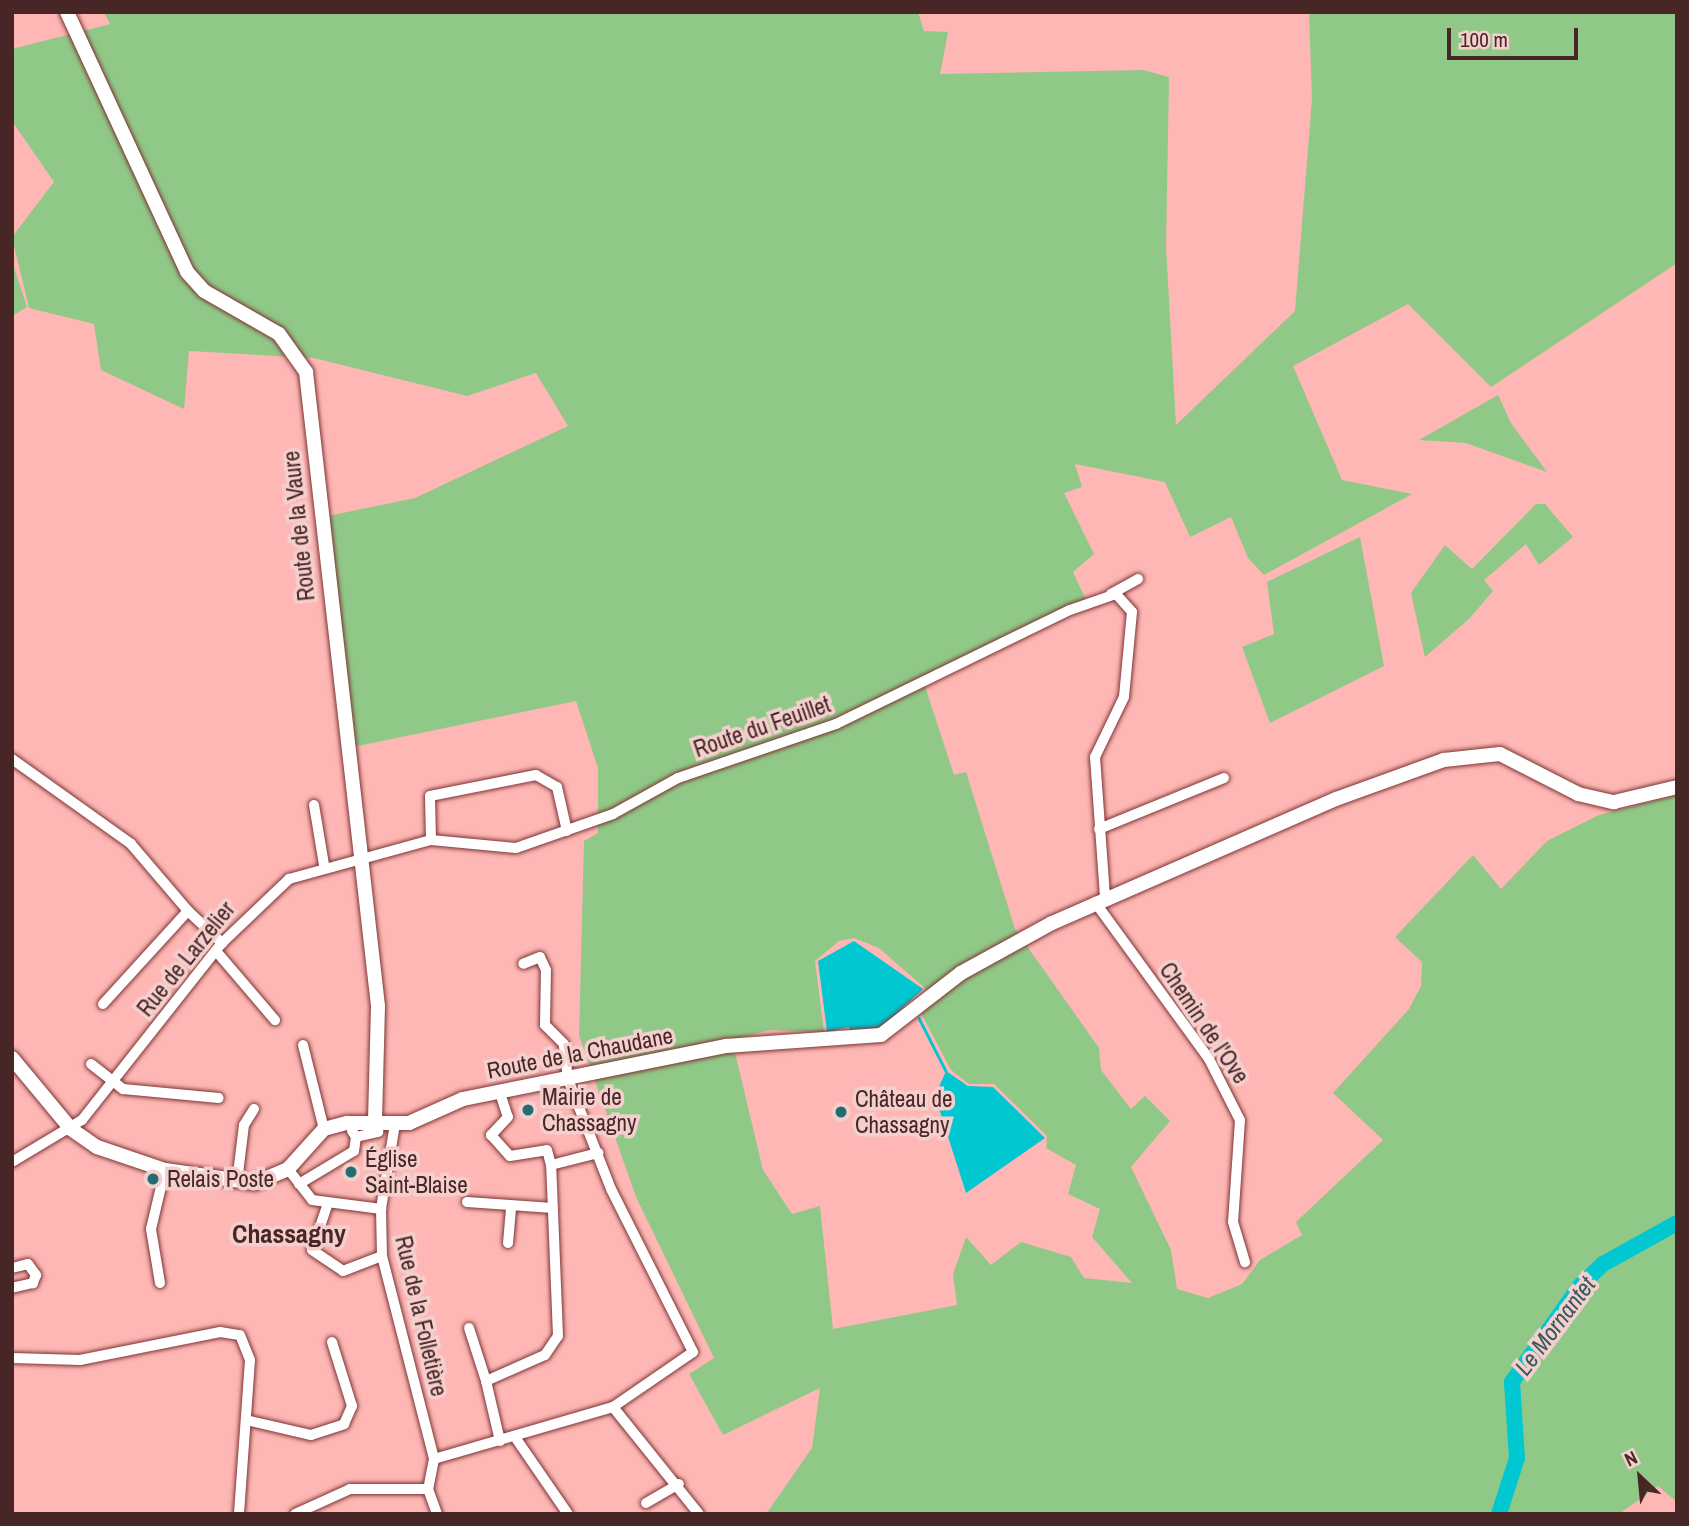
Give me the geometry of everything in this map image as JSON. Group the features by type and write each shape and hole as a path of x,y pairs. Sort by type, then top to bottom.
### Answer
{"street":[{"name":"Route de la Vaure","path":"67,12 187,272 204,291 279,334 304,363 363,857 380,1023 377,1125"},
{"name":"Route du Feuillet","path":"432,840 454,838 506,851 567,831 613,814 678,778 836,724 1138,579 1130,604"},
{"path":"1100,900 1095,757 1124,697 1130,604 1109,595"},
{"name":"Route de la Chaudane","path":"395,1124 500,1093 761,1041 848,1042 881,1035 961,973 1100,900 1336,799 1469,754 1513,758 1595,800 1633,801 1677,786"},
{"path":"12,759 131,844 219,947 275,1020"},
{"path":"432,840 430,796 536,775 557,787 567,831"},
{"path":"1099,829 1224,778"},
{"path":"314,805 324,865"},
{"name":"Rue de Larzelier","path":"12,1162 71,1129 114,1083 219,947 275,889 324,865 432,840"},
{"name":"Chemin de l'Ove","path":"1100,900 1209,1059 1240,1120 1233,1222 1245,1262"},
{"path":"103,1004 188,911"},
{"path":"434,1459 612,1408 693,1352 620,1212 568,1079 564,1044 545,1025 546,970 540,957 523,964"},
{"path":"303,1045 324,1129"},
{"path":"12,1058 71,1129 97,1147 165,1170 237,1182 265,1181 288,1169 324,1129 347,1123 395,1124"},
{"path":"91,1064 114,1083 219,1098"},
{"path":"486,1381 545,1356 558,1336 551,1165 547,1150 510,1156 491,1135 508,1117 500,1093"},
{"path":"237,1182 244,1125 254,1109"},
{"path":"299,1184 354,1151 356,1137 347,1123"},
{"name":"Rue de la Folletière","path":"395,1124 381,1209 382,1256 434,1459 428,1489"},
{"path":"356,1137 377,1125"},
{"path":"551,1165 598,1153"},
{"path":"288,1169 299,1184 327,1206 381,1209"},
{"path":"160,1283 151,1229 165,1170"},
{"path":"467,1202 553,1208"},
{"path":"508,1243 510,1205"},
{"path":"327,1206 312,1250 344,1271 382,1256"},
{"path":"12,1268 28,1264 36,1275 33,1283 12,1288"},
{"path":"469,1328 486,1381 500,1441"},
{"path":"12,1358 80,1360 236,1332 250,1351 239,1514"},
{"path":"246,1420 312,1435 344,1424 352,1406 332,1342"},
{"path":"612,1408 679,1484 699,1514"},
{"path":"514,1437 568,1514"},
{"path":"646,1503 679,1484"},
{"path":"295,1514 350,1489 428,1489 437,1514"}],"green space":[{"path":"104,12 918,12 924,31 948,32 940,74 1143,70 1169,77 1166,246 1176,425 1295,311 1312,99 1309,12 1677,12 1677,263 1491,387 1408,304 1293,366 1342,480 1412,494 1264,575 1248,558 1231,517 1190,537 1165,482 1075,464 1082,487 1064,493 1094,554 1073,572 1086,600 922,677 954,775 966,772 1015,929 1099,1048 1101,1070 1131,1109 1145,1096 1170,1121 1131,1167 1171,1250 1177,1289 1208,1298 1242,1284 1260,1260 1302,1235 1296,1222 1383,1140 1333,1093 1409,1009 1421,986 1422,962 1395,937 1473,855 1501,889 1547,841 1599,815 1677,795 1677,1502 1658,1486 1619,1514 766,1514 812,1448 820,1388 723,1435 689,1374 714,1358 636,1197 579,1035 584,841 598,833 598,768 576,701 353,747 328,516 415,498 568,426 536,373 467,396 314,358 189,351 184,409 101,370 94,324 29,308 12,237 54,182 12,121 12,49 110,24","holes":["854,938 879,948 926,989 922,1015 951,1070 969,1084 994,1084 1047,1136 1046,1148 1076,1165 1068,1194 1100,1209 1092,1237 1132,1283 1084,1278 1071,1257 1021,1242 991,1265 966,1237 953,1274 957,1305 833,1329 820,1206 792,1214 763,1170 732,1040 770,1030 824,1032 815,961 839,941"]},
{"path":"12,261 27,307 12,316"},
{"path":"1498,395 1511,423 1547,472 1466,443 1419,440"},
{"path":"1536,504 1545,504 1573,537 1539,565 1526,544 1484,580 1493,591 1469,619 1425,657 1411,593 1445,545 1472,569"},
{"path":"1360,537 1384,666 1270,723 1242,647 1274,634 1267,582"}],"water":[{"path":"854,941 923,989 883,1026 852,1035 849,1027 827,1032 818,961"},
{"path":"946,1071 968,1086 993,1087 1045,1138 966,1193 935,1096"}],"waterway":[{"path":"919,1018 946,1071"},
{"name":"Le Mornantet","path":"1499,1514 1517,1458 1512,1382 1580,1286 1603,1264 1677,1223"}],"place":[{"name":"Mairie de Chassagny","path":"528,1110"},
{"name":"Château de Chassagny","path":"841,1112"},
{"name":"Église Saint-Blaise","path":"351,1172"},
{"name":"Relais Poste","path":"153,1179"}],"district":[{"name":"Chassagny","path":"289,1234"}]}
